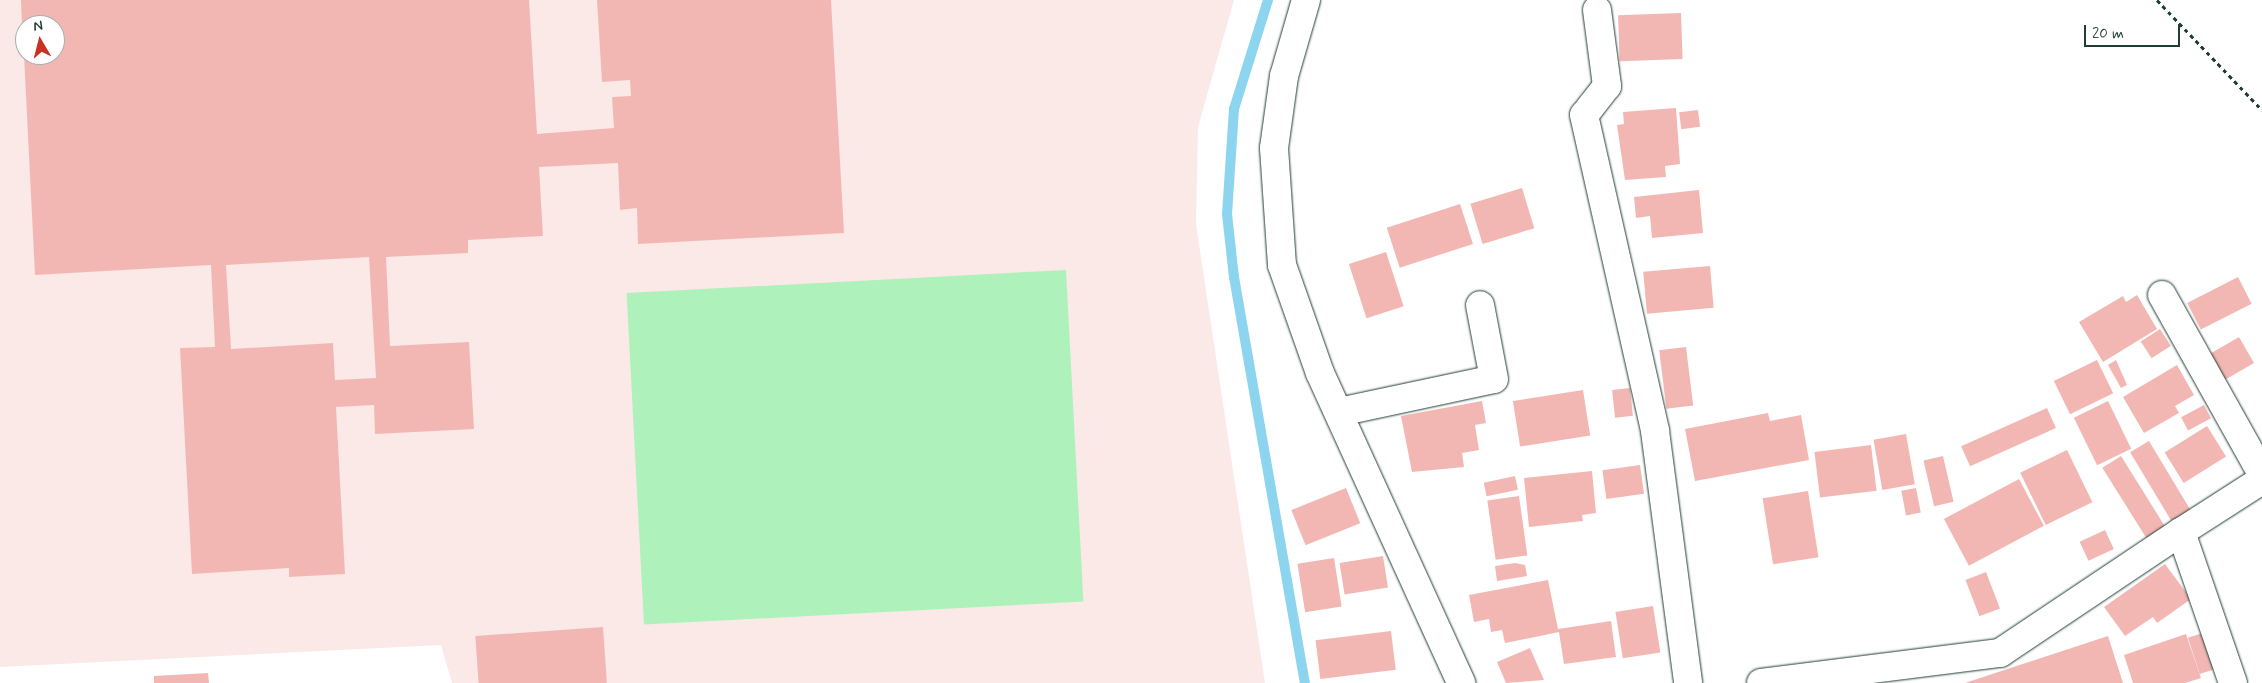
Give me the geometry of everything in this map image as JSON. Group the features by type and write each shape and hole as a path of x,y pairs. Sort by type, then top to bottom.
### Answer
{"street":[{"path":"1306,0 1282,86 1274,148 1275,207 1282,265 1298,318 1461,683"},
{"path":"1597,10 1607,86 1584,115 1655,431 1688,683"},
{"path":"2162,295 2262,474"},
{"path":"1339,412 1494,379 1480,305"},
{"path":"1761,683 2000,653 2262,480"},
{"path":"2181,532 2233,683"}],"path":[{"path":"2157,0 2262,110"}],"shaded area":[{"path":"0,0 1234,0 1198,127 1196,224 1265,683 452,683 441,645 0,667"}],"green space":[{"path":"1066,270 1083,602 644,625 627,293"}],"building":[{"path":"21,0 529,0 537,134 614,128 612,97 631,96 630,80 602,82 597,0 831,0 844,233 638,244 637,208 620,210 618,163 539,167 543,236 468,240 468,253 386,257 390,346 469,342 474,429 375,434 374,405 336,407 345,574 289,577 289,568 192,574 180,348 215,347 211,265 35,275 24,65 65,65 65,15 22,15","holes":["369,257 376,378 335,380 333,343 231,349 226,265"]},
{"path":"1681,13 1683,59 1620,61 1618,15"},
{"path":"1676,108 1680,164 1665,166 1666,177 1625,180 1617,125 1624,124 1623,112"},
{"path":"1698,110 1700,127 1681,129 1679,112"},
{"path":"1522,188 1534,228 1483,244 1470,204"},
{"path":"1699,190 1703,233 1652,238 1650,216 1636,218 1634,197"},
{"path":"1460,204 1473,244 1400,268 1387,228"},
{"path":"1386,252 1404,306 1367,318 1349,264"},
{"path":"1710,266 1714,308 1647,314 1643,272"},
{"path":"2238,277 2252,304 2201,330 2187,303"},
{"path":"2137,295 2157,329 2103,362 2079,322 2123,296 2126,302"},
{"path":"2160,329 2171,346 2152,358 2141,342"},
{"path":"2239,337 2254,363 2220,382 2205,356"},
{"path":"1686,347 1693,406 1666,409 1659,350"},
{"path":"2097,360 2113,393 2070,414 2054,381"},
{"path":"2116,360 2127,385 2121,388 2108,365"},
{"path":"2177,365 2194,395 2175,406 2179,413 2144,433 2123,397"},
{"path":"1630,388 1633,416 1615,418 1612,390"},
{"path":"1583,390 1590,435 1520,447 1513,401"},
{"path":"1482,401 1486,423 1475,425 1479,450 1462,453 1464,467 1412,472 1401,416"},
{"path":"2108,401 2131,449 2097,465 2074,418"},
{"path":"2204,405 2211,418 2188,430 2181,417"},
{"path":"2047,408 2056,428 1970,466 1961,446"},
{"path":"1768,413 1770,421 1801,415 1809,460 1695,481 1685,429"},
{"path":"2207,426 2226,457 2184,483 2165,452"},
{"path":"1906,434 1915,484 1882,490 1874,440"},
{"path":"2149,441 2192,513 2173,524 2130,452"},
{"path":"1871,445 1877,491 1820,498 1814,452"},
{"path":"2067,450 2092,502 2046,525 2020,473"},
{"path":"1943,456 1954,502 1934,506 1924,460"},
{"path":"2121,456 2167,529 2148,541 2102,468"},
{"path":"1640,465 1644,494 1606,499 1602,470"},
{"path":"1592,471 1596,513 1582,515 1583,521 1529,527 1524,478"},
{"path":"1515,476 1518,490 1487,496 1484,483"},
{"path":"2019,479 2044,526 1969,566 1944,519"},
{"path":"1346,488 1360,523 1306,545 1291,510"},
{"path":"1916,488 1921,513 1906,515 1901,491"},
{"path":"1808,491 1818,557 1773,564 1763,498"},
{"path":"1519,496 1527,555 1496,560 1487,500"},
{"path":"2105,530 2114,549 2088,561 2080,542"},
{"path":"1383,556 1388,588 1345,594 1340,563"},
{"path":"1334,558 1342,606 1305,612 1297,564"},
{"path":"1515,563 1525,565 1527,576 1497,581 1495,566"},
{"path":"2165,564 2191,599 2157,623 2153,617 2125,636 2104,607"},
{"path":"1986,572 2000,608 1979,616 1965,580"},
{"path":"1548,580 1558,629 1611,621 1616,657 1564,664 1559,632 1505,643 1502,630 1491,632 1489,619 1474,622 1469,595"},
{"path":"1653,606 1660,652 1623,658 1615,612"},
{"path":"603,627 607,683 479,683 475,636"},
{"path":"1391,631 1396,670 1320,679 1316,640"},
{"path":"2206,632 2218,668 2200,674 2188,638"},
{"path":"2186,634 2201,678 2185,683 2133,683 2124,655"},
{"path":"2108,636 2123,683 1965,683"},
{"path":"1530,648 1544,680 1506,683 1497,662"},
{"path":"208,673 209,683 154,683 154,676"}],"waterway":[{"path":"1268,0 1234,109 1227,214 1234,277 1305,683"}]}
